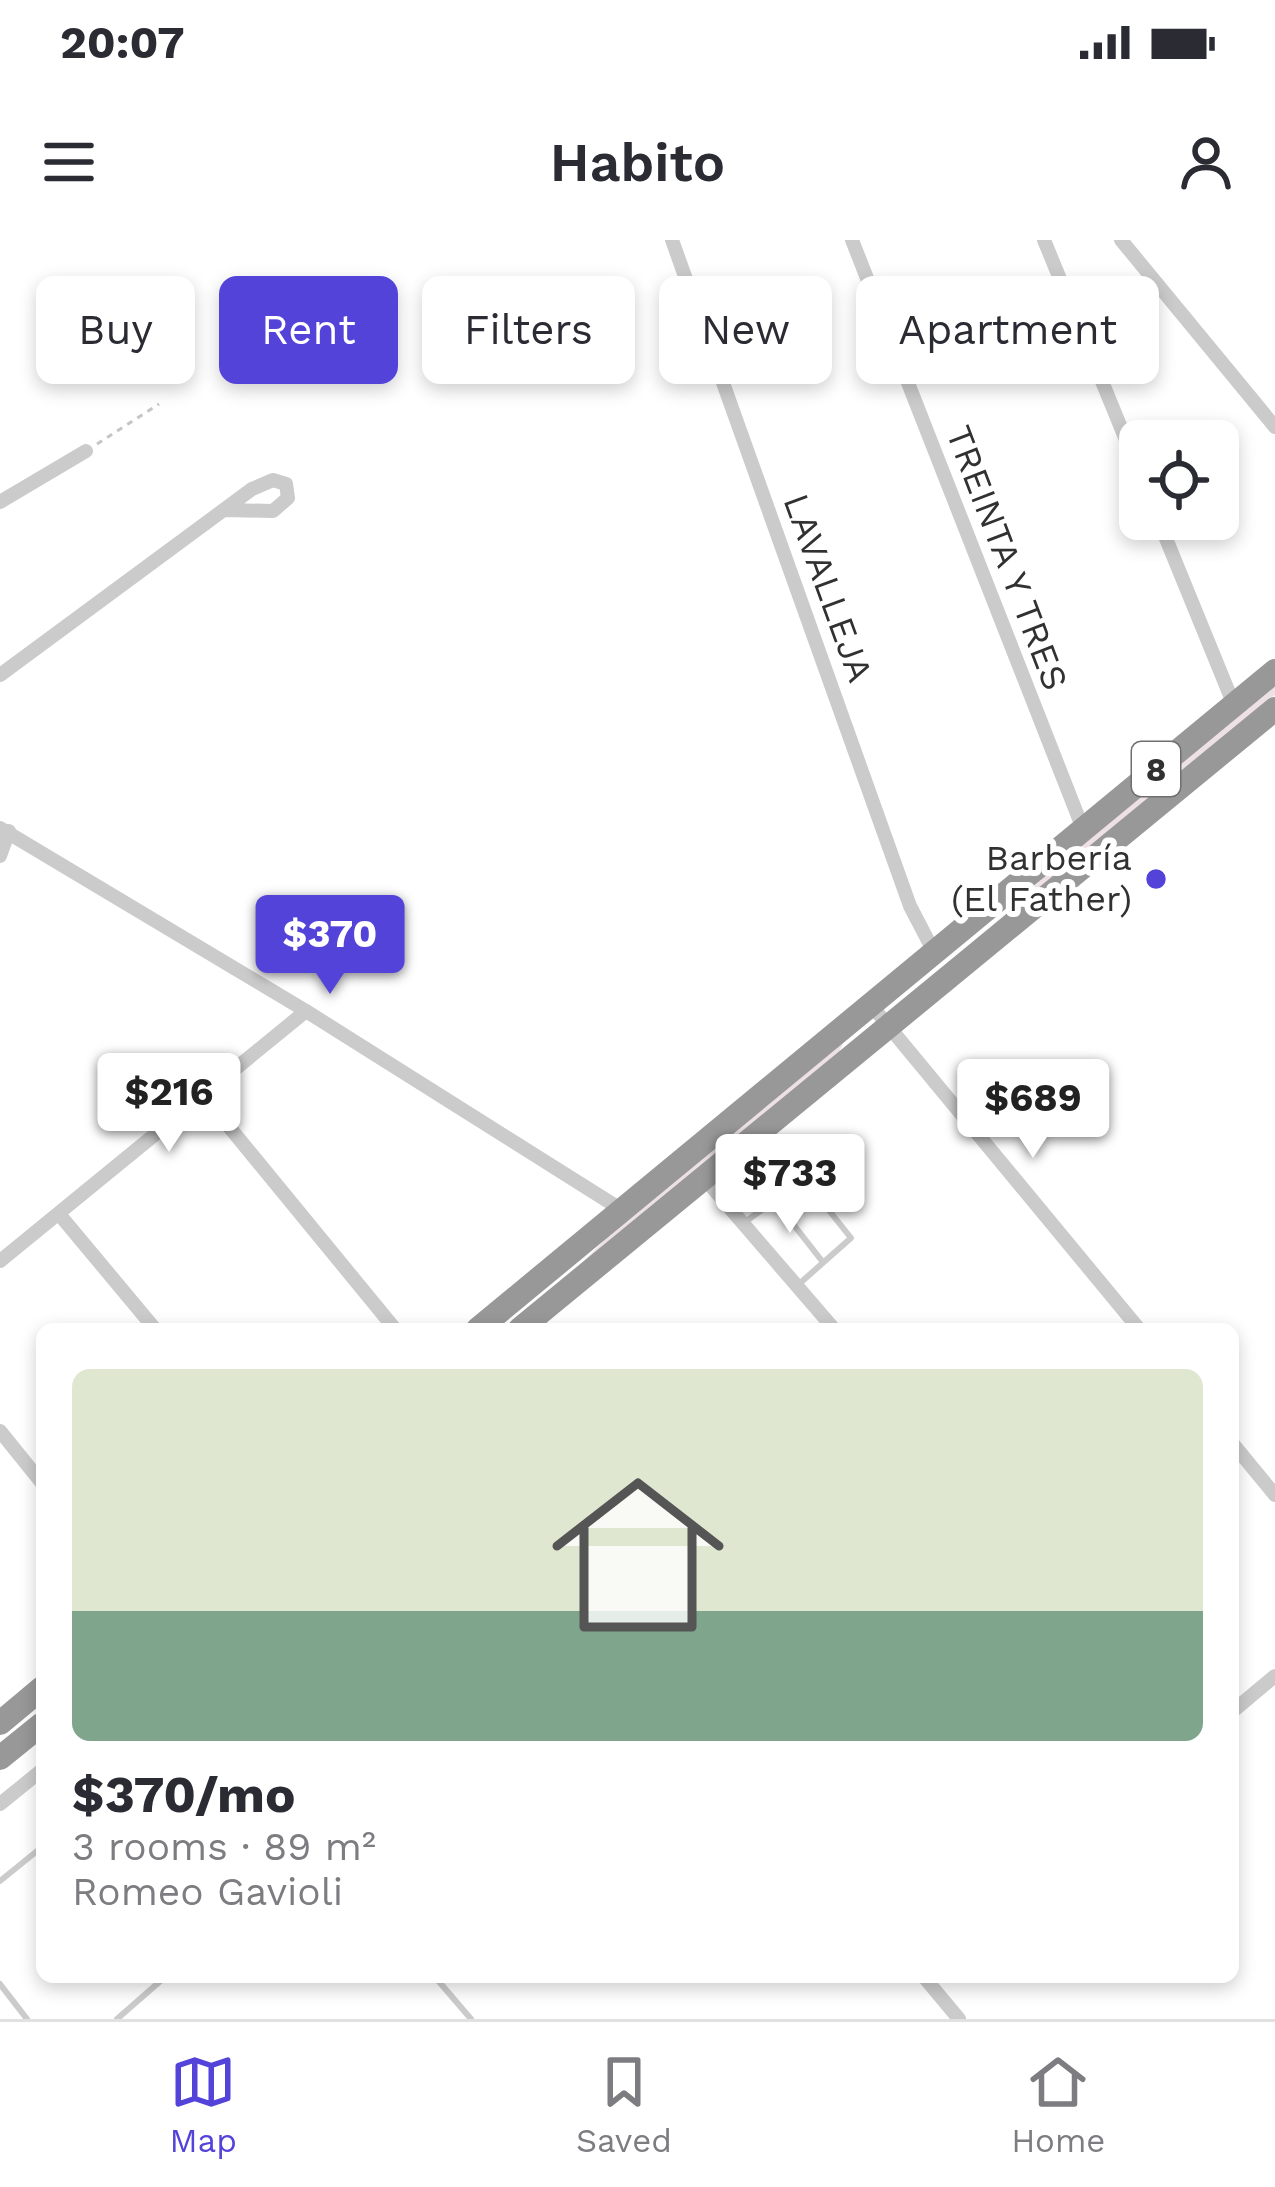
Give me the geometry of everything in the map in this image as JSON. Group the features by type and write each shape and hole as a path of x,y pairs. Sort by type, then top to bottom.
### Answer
{"highway":[{"name":"8","path":"485,1323 1275,671"},
{"name":"8","path":"527,1323 1275,709"},
{"path":"0,1723 36,1693"},
{"path":"0,1758 36,1729"}],"street":[{"name":"LAVALLEJA","path":"672,240 910,906 934,952"},
{"name":"TREINTA Y TRES","path":"851,240 1083,829"},
{"path":"1044,240 1119,423"},
{"path":"1121,240 1275,427"},
{"path":"0,502 86,452"},
{"path":"0,675 226,510"},
{"path":"1167,540 1234,704"},
{"path":"0,856 5,829 622,1210"},
{"path":"871,1005 1133,1323"},
{"path":"0,1261 306,1011"},
{"path":"203,1095 390,1323"},
{"path":"704,1178 830,1323"},
{"path":"59,1214 150,1323"},
{"path":"0,1431 36,1476"},
{"path":"1239,1451 1275,1495"},
{"path":"1239,1706 1275,1676"},
{"path":"0,1804 36,1775"},
{"path":"929,1983 959,2019"}],"lane":[{"path":"745,1222 799,1183 808,1184 850,1234 850,1241 799,1284"},
{"path":"775,1201 822,1261"},
{"path":"0,1881 36,1852"},
{"path":"118,2019 158,1983"},
{"path":"440,1983 471,2019"},
{"path":"0,1984 27,2019"}],"path":[{"path":"86,452 159,404"}],"shaded area":[{"path":"1275,683 1275,695 905,999 1057,864"},
{"path":"843,1044 837,1056 509,1323 582,1263 630,1214"}],"place":[{"name":"Barbería (El Father)","path":"1156,879"}]}
